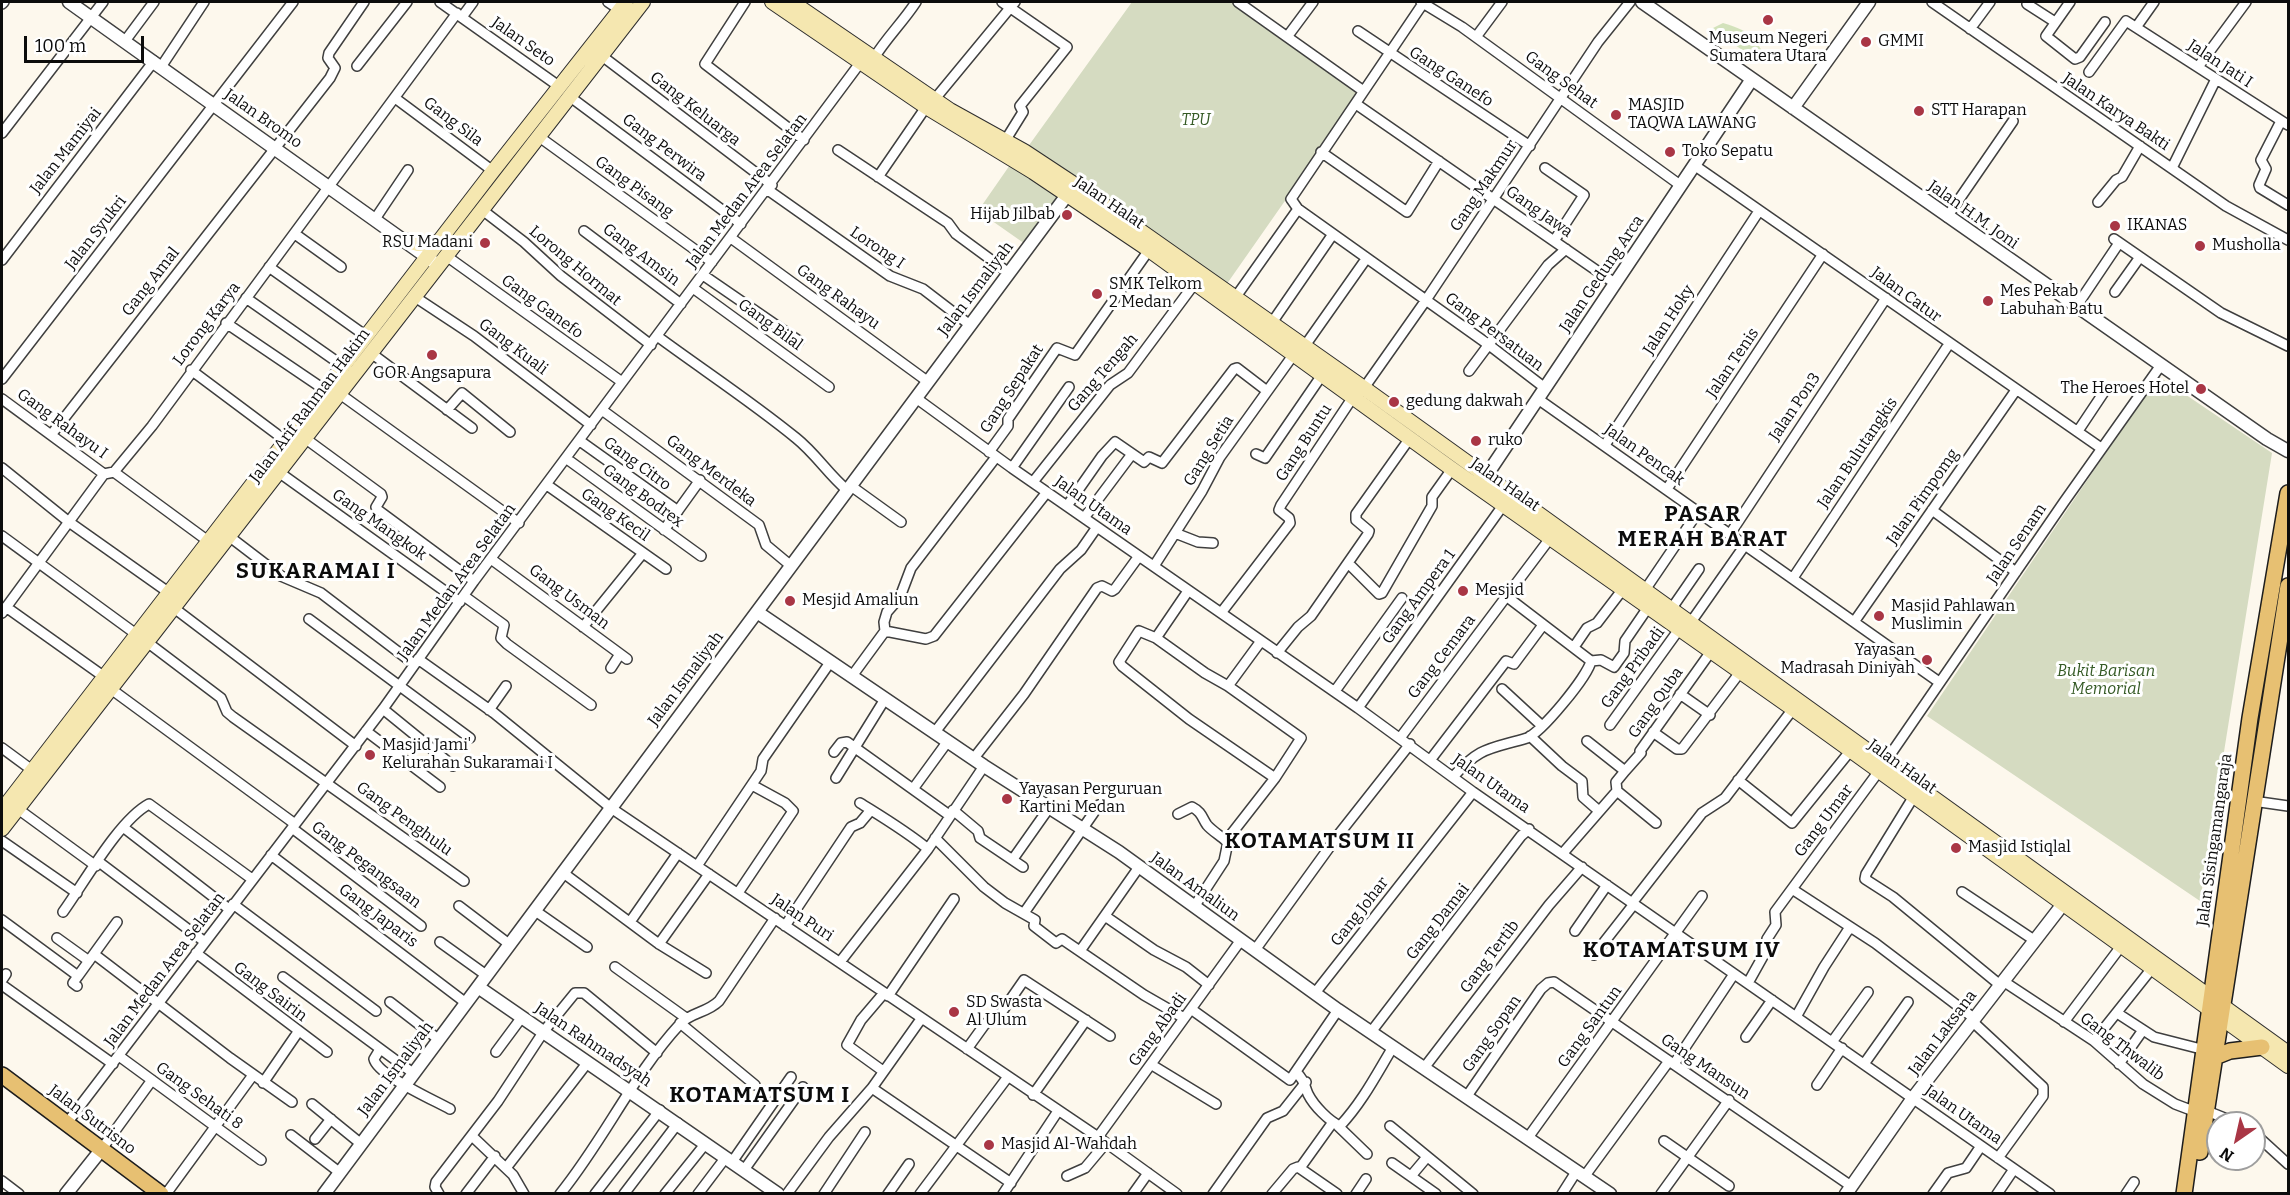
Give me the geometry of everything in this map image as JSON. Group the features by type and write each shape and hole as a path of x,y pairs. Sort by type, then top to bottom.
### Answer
{"main road":[{"name":"Jalan Arif Rahman Hakim","path":"2,829 18,809 37,774 103,676 174,608 415,297 437,259 438,242 493,171 538,136 564,91 602,56 643,2"},
{"name":"Jalan Halat","path":"772,2 867,58"},
{"name":"Jalan Halat","path":"792,2 930,103 1071,189 1235,298 1271,324 1322,375 1359,393 1410,438 1452,469 1482,482 1504,504 1623,589 1649,606 1686,625 2217,1007"},
{"name":"Jalan Arif Rahman Hakim","path":"2,810 37,774 111,688 168,592 366,336 481,209 520,148 564,91 623,6"},
{"name":"Jalan Halat","path":"930,103 1005,141 1195,283 1299,350 1482,482 1672,608 1712,650 1851,750 1882,766 1914,796 2066,900 2153,967 2217,1007"},
{"path":"405,240 418,244 438,242"},
{"name":"Jalan Sisingamangaraja","path":"2195,1194 2202,1112 2270,647 2289,493"},
{"name":"Jalan Sisingamangaraja","path":"2270,647 2289,586"},
{"path":"2217,1007 2262,1047 2289,1066"},
{"path":"2217,1007 2289,1053"},
{"path":"2210,1053 2262,1047"},
{"name":"Jalan Sutrisno","path":"2,1075 101,1150 164,1194"},
{"name":"Jalan Sisingamangaraja","path":"2184,1194 2202,1112"}],"street":[{"name":"Jalan Bromo","path":"69,2 405,240 437,259"},
{"path":"2,133 103,2"},
{"path":"125,41 154,2"},
{"name":"Jalan Mamiyai","path":"2,260 204,2"},
{"name":"Jalan Syukri","path":"2,379 293,2"},
{"name":"Gang Amal","path":"51,435 335,70 328,58 329,53 364,2"},
{"path":"357,66 407,2"},
{"name":"Jalan Seto","path":"440,2 564,91"},
{"name":"Lorong Karya","path":"4,610 69,522 152,426 191,370 395,98 459,15 473,2"},
{"path":"608,2 623,6"},
{"path":"745,2 705,60 706,67 804,140"},
{"name":"Jalan Medan Area Selatan","path":"67,1123 326,782 356,746 474,581 804,140 867,58 891,31 900,26 916,2"},
{"path":"1238,2 1362,90"},
{"path":"1287,37 1313,2"},
{"path":"1235,298 1298,209 1291,199 1292,196 1423,2"},
{"name":"Gang Sehat","path":"1423,2 1680,185"},
{"path":"1476,38 1502,2"},
{"name":"Gang Makmur","path":"1359,393 1426,300 1560,98 1630,2"},
{"name":"Jalan H.M. Joni","path":"1642,2 2266,439 2289,451"},
{"path":"1793,108 1869,2"},
{"name":"Jalan Karya Bakti","path":"1932,2 2226,206 2289,240"},
{"path":"1970,29 1989,2"},
{"path":"2070,2 2055,22 2047,39 2076,59 2105,22"},
{"path":"2137,26 2154,2"},
{"path":"2198,67 2246,2"},
{"path":"878,177 930,103 1010,3 1067,47 1020,106 1023,112 1005,141"},
{"path":"2027,4 2055,22"},
{"name":"Jalan Jati I","path":"2089,72 2126,21 2285,123"},
{"name":"Gang Ganefo","path":"1358,31 1389,54 1530,146"},
{"name":"Gang Keluarga","path":"602,56 770,187"},
{"name":"Jalan Gedung Arca","path":"1482,482 1752,79"},
{"path":"2172,168 2216,79"},
{"name":"Gang Perwira","path":"564,91 741,224"},
{"name":"Gang Sila","path":"395,98 493,171"},
{"name":"Gang Jawa","path":"1356,104 1616,284"},
{"path":"1947,217 2013,121"},
{"path":"2285,123 2261,160 2266,168 2259,184 2260,188 2289,205"},
{"name":"Gang Pisang","path":"538,136 712,262"},
{"path":"2098,202 2115,180 2122,177 2140,146"},
{"path":"838,150 948,224 956,234 1009,273"},
{"path":"1322,152 1407,212 1438,161"},
{"name":"Jalan Catur","path":"1694,165 2101,448"},
{"path":"1545,168 1584,195 1554,241"},
{"path":"375,219 408,170"},
{"name":"Lorong I","path":"770,187 890,276 923,290 970,325"},
{"name":"Jalan Ismaliyah","path":"324,1194 1071,189"},
{"name":"Lorong Hormat","path":"481,209 524,242 561,276 651,345"},
{"name":"Gang Persatuan","path":"1298,209 1489,345 1541,394"},
{"name":"Jalan Hoky","path":"1605,445 1759,211"},
{"name":"Gang Amsin","path":"584,231 681,304"},
{"path":"294,234 341,267"},
{"path":"1271,324 1333,234"},
{"name":"Gang Rahayu","path":"731,238 927,381"},
{"path":"2076,307 2117,241 2221,313 2289,346"},
{"path":"1469,371 1548,265 1566,249"},
{"name":"Gang Sepakat","path":"993,454 1008,426 1008,419 1057,348 1075,355 1149,250"},
{"name":"Jalan Tenis","path":"1667,489 1823,254"},
{"path":"2115,292 2140,257"},
{"name":"Gang Ganefo","path":"437,259 622,382"},
{"name":"Gang Setia","path":"1154,566 1220,457 1366,259"},
{"path":"269,267 366,336"},
{"path":"703,274 799,340"},
{"name":"Gang Tengah","path":"1032,482 1104,393 1128,373 1195,283"},
{"name":"Gang Bilal","path":"693,288 829,387"},
{"name":"Gang Kuali","path":"415,297 474,336 591,425"},
{"path":"246,298 343,366"},
{"name":"Jalan Pon3","path":"1730,534 1886,298"},
{"path":"226,323 325,390"},
{"path":"657,336 796,438 823,464 826,471 901,522"},
{"name":"Jalan Bulutangkis","path":"1792,578 1949,344"},
{"path":"371,353 472,428"},
{"name":"Jalan Senam","path":"1882,766 1938,682 2161,365"},
{"path":"1067,506 1102,456 1115,442 1144,462 1149,457 1162,463 1234,369 1237,368 1267,391"},
{"path":"191,370 286,441"},
{"name":"Gang Buntu","path":"1256,454 1265,458 1322,375"},
{"path":"1012,468 1069,387"},
{"path":"2078,431 2106,389"},
{"name":"Jalan Pimpomg","path":"1854,622 2016,390"},
{"path":"447,410 462,393 510,432"},
{"name":"Gang Buntu","path":"1221,613 1290,523 1289,518 1279,510 1281,505 1359,393"},
{"path":"340,394 519,523"},
{"name":"Jalan Pencak","path":"1541,394 1605,445 1938,682"},
{"name":"Jalan Utama","path":"916,398 1012,468 1410,744 1473,792 2014,1169 2043,1192"},
{"name":"Gang Rahayu I","path":"2,399 51,435 208,541"},
{"name":"Gang Merdeka","path":"602,410 759,525 765,545 790,565"},
{"path":"1278,653 1298,627 1311,616 1368,534 1369,531 1356,520 1356,514 1410,438"},
{"path":"306,439 381,494 382,497 376,507 378,510 474,581"},
{"name":"Gang Citro","path":"580,441 678,511"},
{"path":"852,676 885,631 884,621 887,612 900,597 911,568 993,454"},
{"path":"1084,518 1132,454"},
{"name":"Gang Bodrex","path":"567,459 701,556"},
{"path":"2,468 69,522 168,592 174,608 356,746"},
{"path":"1348,563 1367,584 1379,594 1382,593 1432,506 1432,497 1452,469"},
{"name":"Gang Mangkok","path":"280,473 462,599 504,625 501,638 507,644 591,705"},
{"path":"664,530 700,480"},
{"name":"Gang Kecil","path":"547,485 666,568"},
{"path":"885,631 926,639 934,636 1047,492"},
{"name":"Gang Ampera 1","path":"1358,708 1504,504"},
{"path":"1932,510 2016,572"},
{"path":"1645,590 1698,512"},
{"path":"935,732 1045,587 1066,561 1085,546 1097,527"},
{"path":"1175,533 1198,542 1213,543"},
{"name":"Gang Penghulu","path":"2,536 216,694 233,717 464,881"},
{"name":"Jalan Puri","path":"230,537 282,576 321,593 416,662 489,710 612,808 967,1049 1006,1078 1102,1140 1177,1194"},
{"name":"Gang Cemara","path":"1400,738 1551,537"},
{"name":"Gang Pribadi","path":"1610,725 1745,545"},
{"path":"584,627 643,553"},
{"path":"840,962 928,849 979,762 1023,694 1097,588 1102,586 1112,591 1115,589 1139,556"},
{"name":"Gang Usman","path":"491,559 624,657 611,668"},
{"path":"1672,608 1699,569"},
{"path":"1574,647 1623,589"},
{"path":"1156,638 1188,591"},
{"path":"1506,596 1592,661 1601,660 1614,667 1624,653 1625,640 1649,606"},
{"path":"1335,691 1402,598"},
{"path":"4,610 103,676"},
{"name":"Jalan Amaliun","path":"757,612 1139,867 1338,1010 1610,1194"},
{"path":"309,619 470,738"},
{"path":"1431,759 1506,661 1514,664 1543,625"},
{"path":"1194,907 1224,861 1227,841 1275,778 1286,763 1301,738 1156,638 1139,631 1119,662 1122,666 1189,719 1275,778"},
{"path":"1228,686 1261,641"},
{"name":"Gang Quba","path":"1617,791 1616,782 1641,753 1640,751 1653,732 1712,650"},
{"path":"697,867 761,771 763,759 831,661"},
{"path":"1453,777 1470,758 1481,751 1530,736 1583,681 1592,661"},
{"path":"1653,732 1680,750 1710,715 1741,671"},
{"path":"489,710 506,686"},
{"name":"Gang Pegangsaan","path":"111,688 294,826 421,927"},
{"path":"1503,689 1541,724"},
{"path":"1680,694 1710,715"},
{"path":"836,778 885,699"},
{"path":"383,709 453,766"},
{"path":"1594,955 1701,813 1719,804 1793,709"},
{"path":"366,731 440,787"},
{"path":"1530,736 1582,781 1583,797 1599,811"},
{"path":"834,752 843,741 856,748 913,789 978,831 980,838 1023,867"},
{"path":"913,789 948,741"},
{"path":"1587,741 1625,771"},
{"path":"1255,950 1339,834 1410,744"},
{"path":"2,748 37,774"},
{"path":"1738,780 1791,822 1794,822 1851,750"},
{"name":"Gang Umar","path":"1748,983 1767,949 1767,939 1776,926 1775,912 1882,766"},
{"path":"738,893 793,811 752,785"},
{"path":"1563,853 1617,791 1656,823"},
{"name":"Gang Johar","path":"1315,993 1473,792"},
{"name":"Gang Thwalib","path":"1914,796 1865,879 1887,893 2001,983 2094,1041 2128,1073 2162,1096 2206,1113"},
{"path":"2246,800 2289,806"},
{"path":"860,803 889,824 900,826 928,849"},
{"path":"63,912 123,827 149,804 252,879"},
{"path":"1024,913 1099,805"},
{"path":"1178,814 1192,807 1196,809 1204,817 1207,825 1227,841"},
{"path":"1013,859 1049,808"},
{"path":"18,809 205,942"},
{"path":"785,926 851,827 860,823 871,810"},
{"path":"123,827 376,1011"},
{"name":"Gang Damai","path":"1371,1032 1521,836 1529,830"},
{"path":"935,838 984,887 1035,920 1034,927 1047,937 1056,943 1062,939 1144,995 1184,1018"},
{"path":"2,841 77,893"},
{"path":"630,922 678,854"},
{"name":"Gang Japaris","path":"271,855 466,1003"},
{"path":"1080,951 1139,867"},
{"name":"Gang Tertib","path":"1424,1068 1549,905 1582,867"},
{"path":"562,872 659,944 706,973"},
{"path":"659,944 709,874"},
{"path":"1575,931 1607,885"},
{"path":"1792,889 1850,927 1974,1021 2043,1087 2043,1096 1998,1158"},
{"path":"1962,892 2034,940"},
{"name":"Gang Santun","path":"1527,1138 1702,896"},
{"path":"883,1071 847,1045 861,1020 886,995 954,899"},
{"name":"Jalan Laksana","path":"1849,1190 1913,1098 2066,900"},
{"path":"459,906 509,944"},
{"path":"534,910 587,947"},
{"path":"1105,916 1154,950 1186,967 1209,985"},
{"path":"560,1194 657,1053 683,1021 710,1010 719,1002 775,918"},
{"path":"2,920 78,981 91,957 117,922"},
{"path":"1796,1017 1850,927"},
{"path":"57,938 91,957 160,1003 263,1083 292,1102"},
{"name":"Gang Abadi","path":"1067,1176 1085,1168 1152,1065 1240,939"},
{"path":"440,942 486,975"},
{"path":"2064,1023 2122,945"},
{"name":"Gang Sairin","path":"196,953 327,1052"},
{"path":"615,967 683,1021 755,1086"},
{"path":"2094,1041 2153,967"},
{"path":"1562,1194 1672,1062 1734,974"},
{"path":"283,977 412,1073"},
{"path":"967,1049 985,1024 999,1016 1024,980 1110,1036"},
{"name":"Gang Mansun","path":"1541,989 1548,983 1559,985 1728,1100 1849,1190"},
{"name":"Gang Sehati 8","path":"2,985 116,1060 153,1080 261,1160"},
{"name":"Jalan Rahmadsyah","path":"478,987 660,1110 772,1192"},
{"name":"Gang Sopan","path":"1467,1096 1541,989"},
{"path":"439,1194 435,1187 436,1182 515,1078 544,1031 574,993 581,991 657,1053"},
{"path":"1832,1042 1868,992"},
{"path":"1746,1037 1772,1000"},
{"path":"390,1002 438,1039"},
{"path":"1864,1064 1908,1002"},
{"path":"1191,1009 1287,1080 1295,1076 1338,1010"},
{"path":"2117,1013 2143,1030 2167,1041 2210,1053"},
{"path":"496,1052 522,1017"},
{"path":"787,1194 829,1137 872,1088 921,1019"},
{"path":"1033,1095 1086,1020"},
{"path":"2119,1064 2143,1030"},
{"path":"263,1083 298,1032"},
{"path":"1272,1194 1293,1169 1300,1168 1336,1124 1366,1096 1375,1074 1393,1047"},
{"path":"1816,1085 1842,1048"},
{"path":"380,1049 374,1062 404,1084 450,1109"},
{"path":"506,1168 588,1062"},
{"path":"1152,1065 1216,1104"},
{"path":"164,1194 253,1075"},
{"path":"1295,1076 1306,1082 1309,1095 1367,1154"},
{"path":"698,1194 729,1159 791,1077"},
{"path":"920,1194 1006,1078"},
{"path":"66,1194 153,1080"},
{"path":"1214,1194 1267,1118 1283,1111 1306,1082"},
{"path":"744,1170 803,1087"},
{"path":"872,1088 1011,1183"},
{"path":"1661,1194 1728,1100"},
{"path":"312,1104 360,1143"},
{"path":"595,1194 660,1110"},
{"path":"1003,1194 1058,1111"},
{"path":"315,1139 331,1119"},
{"path":"624,1194 678,1124"},
{"path":"1390,1126 1473,1194"},
{"path":"824,1194 865,1132"},
{"path":"291,1135 339,1172"},
{"path":"472,1136 506,1168 524,1194"},
{"path":"1664,1141 1730,1186"},
{"path":"665,1194 705,1143"},
{"path":"2266,1144 2289,1164"},
{"path":"1933,1194 1948,1173 1966,1168 1981,1146"},
{"path":"466,1194 495,1156"},
{"path":"1412,1176 1426,1157"},
{"path":"1392,1163 1436,1194"},
{"path":"888,1194 909,1164"},
{"path":"1300,1168 1337,1194"},
{"path":"1997,1194 2014,1169"},
{"path":"1133,1194 1148,1173"},
{"path":"1356,1194 1366,1179"},
{"path":"2,1181 19,1194"},
{"path":"2126,1194 2134,1182"}],"green space":[{"name":"TPU","path":"1132,2 1232,2 1355,87 1359,95 1224,288 1027,148"},
{"path":"1723,23 1752,37 1764,54 1762,63 1711,29"},
{"path":"1012,162 1062,197 1028,246 978,211"},
{"name":"Bukit Barisan Memorial","path":"2158,376 2272,453 2200,901 1927,716"}],"place":[{"name":"Museum Negeri Sumatera Utara","path":"1768,20"},
{"name":"GMMI","path":"1866,42"},
{"name":"STT Harapan","path":"1919,111"},
{"name":"MASJID TAQWA LAWANG","path":"1616,115"},
{"name":"Toko Sepatu","path":"1670,152"},
{"name":"Hijab Jilbab","path":"1067,215"},
{"name":"IKANAS","path":"2115,226"},
{"name":"RSU Madani","path":"485,243"},
{"name":"Musholla","path":"2200,246"},
{"name":"SMK Telkom 2 Medan","path":"1097,294"},
{"name":"Mes Pekab Labuhan Batu","path":"1988,301"},
{"name":"GOR Angsapura","path":"432,355"},
{"name":"The Heroes Hotel","path":"2201,389"},
{"name":"gedung dakwah","path":"1394,402"},
{"name":"ruko","path":"1476,441"},
{"name":"Mesjid","path":"1463,591"},
{"name":"Mesjid Amaliun","path":"790,601"},
{"name":"Masjid Pahlawan Muslimin","path":"1879,616"},
{"name":"Yayasan Madrasah Diniyah","path":"1927,660"},
{"name":"Masjid Jami' Kelurahan Sukaramai I","path":"370,755"},
{"name":"Yayasan Perguruan Kartini Medan","path":"1007,799"},
{"name":"Masjid Istiqlal","path":"1956,848"},
{"name":"SD Swasta Al Ulum","path":"954,1012"},
{"name":"Masjid Al-Wahdah","path":"989,1145"}],"district":[{"name":"PASAR MERAH BARAT","path":"1703,528"},
{"name":"SUKARAMAI I","path":"316,572"},
{"name":"KOTAMATSUM II","path":"1320,842"},
{"name":"KOTAMATSUM IV","path":"1682,951"},
{"name":"KOTAMATSUM I","path":"760,1096"}]}
